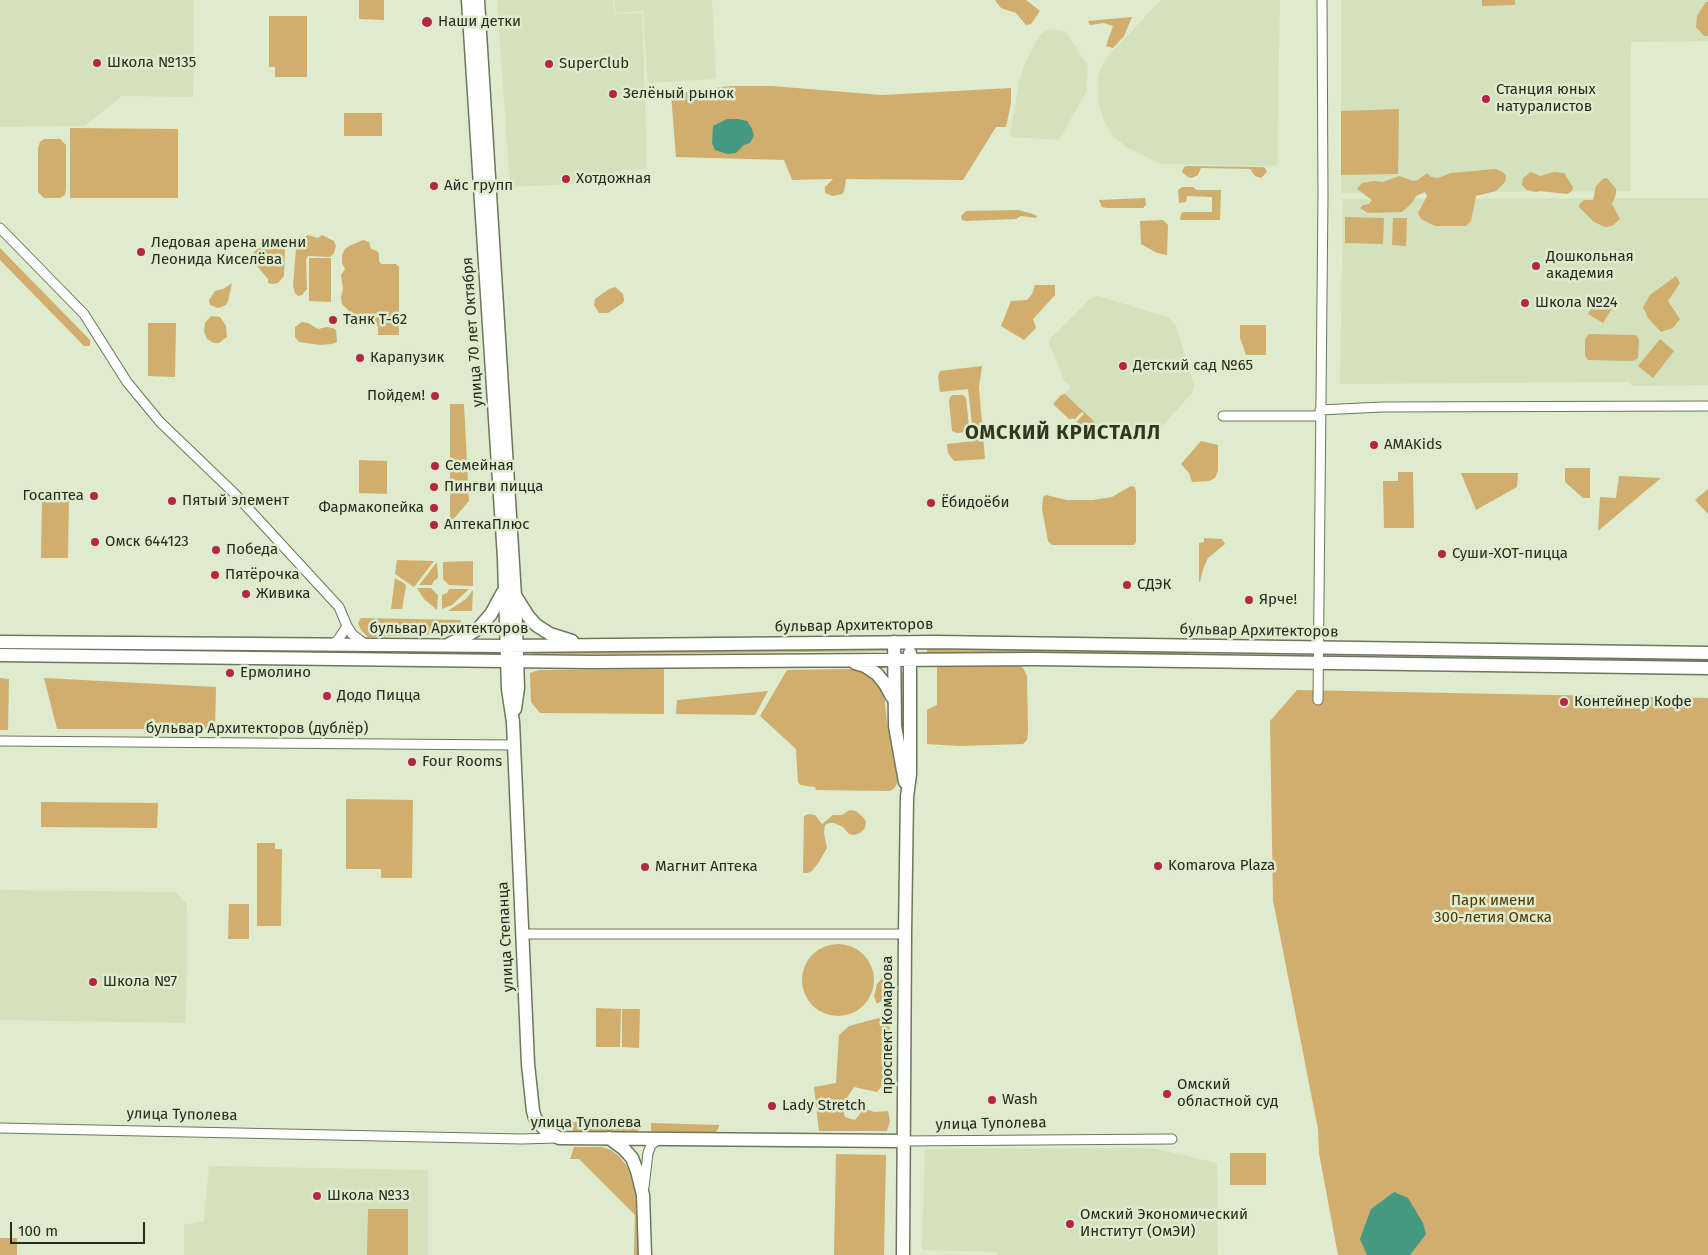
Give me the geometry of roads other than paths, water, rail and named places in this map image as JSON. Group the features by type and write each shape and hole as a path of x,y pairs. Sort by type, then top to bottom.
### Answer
{"main road":[{"name":"улица 70 лет Октября","path":"468,0 499,475 510,593"},
{"name":"улица 70 лет Октября","path":"478,0 512,661"},
{"path":"444,646 465,637 479,628 510,593 533,622 550,634 592,645"},
{"name":"бульвар Архитекторов","path":"0,642 444,646 894,642 1042,643 1318,656 1708,668"},
{"name":"проспект Комарова","path":"894,642 895,726 902,773 908,794"},
{"name":"проспект Комарова","path":"903,1255 905,934 910,774 910,642"},
{"name":"бульвар Архитекторов","path":"0,655 512,661 910,660 1708,653"},
{"path":"840,660 871,669 883,680 894,701"},
{"name":"улица Степанца","path":"512,661 508,689 513,722 528,1064 533,1111 536,1119"},
{"path":"536,1119 546,1131 559,1138"},
{"name":"улица Туполева","path":"559,1138 903,1140"},
{"path":"609,1138 624,1149 632,1158 637,1171 643,1195 645,1255"}],"street":[{"path":"1318,700 1323,196 1322,0"},
{"path":"0,228 84,314 123,376 142,402 269,530 339,607 346,626 352,634 359,641 368,645"},
{"path":"1223,416 1320,413 1382,407 1708,406"},
{"path":"331,644 338,640 346,626"},
{"name":"бульвар Архитекторов (дублёр)","path":"0,741 514,745"},
{"path":"522,934 905,934"},
{"path":"522,1139 532,1131 536,1119"},
{"name":"улица Туполева","path":"0,1128 522,1139 559,1138"},
{"path":"643,1195 648,1153 651,1145 660,1139"},
{"name":"улица Туполева","path":"903,1140 1172,1139"}],"place":[{"name":"Наши детки","path":"427,22"},
{"name":"Школа №135","path":"97,63"},
{"name":"SuperClub","path":"549,64"},
{"name":"Зелёный рынок","path":"613,94"},
{"name":"Станция юных натуралистов","path":"1486,99"},
{"name":"Хотдожная","path":"566,179"},
{"name":"Айс групп","path":"434,186"},
{"name":"Ледовая арена имени Леонида Киселёва","path":"141,252"},
{"name":"Дошкольная академия","path":"1536,266"},
{"name":"Школа №24","path":"1525,303"},
{"name":"Танк Т-62","path":"333,320"},
{"name":"Карапузик","path":"360,358"},
{"name":"Детский сад №65","path":"1123,366"},
{"name":"Пойдем!","path":"435,396"},
{"name":"AMAKids","path":"1374,445"},
{"name":"Семейная","path":"435,466"},
{"name":"Пингви пицца","path":"434,487"},
{"name":"Госаптеа","path":"94,496"},
{"name":"Пятый элемент","path":"172,501"},
{"name":"Ёбидоёби","path":"931,503"},
{"name":"Фармакопейка","path":"434,508"},
{"name":"АптекаПлюс","path":"434,525"},
{"name":"Омск 644123","path":"95,542"},
{"name":"Победа","path":"216,550"},
{"name":"Суши-ХОТ-пицца","path":"1442,554"},
{"name":"Пятёрочка","path":"215,575"},
{"name":"СДЭК","path":"1127,585"},
{"name":"Живика","path":"246,594"},
{"name":"Ярче!","path":"1249,600"},
{"name":"Ермолино","path":"230,673"},
{"name":"Додо Пицца","path":"327,696"},
{"name":"Контейнер Кофе","path":"1564,702"},
{"name":"Four Rooms","path":"412,762"},
{"name":"Komarova Plaza","path":"1158,866"},
{"name":"Магнит Аптека","path":"645,867"},
{"name":"Школа №7","path":"93,982"},
{"name":"Омский областной суд","path":"1167,1094"},
{"name":"Wash","path":"992,1100"},
{"name":"Lady Stretch","path":"772,1106"},
{"name":"Школа №33","path":"317,1196"},
{"name":"Омский Экономический Институт (ОмЭИ)","path":"1070,1224"}],"district":[{"name":"ОМСКИЙ КРИСТАЛЛ","path":"1063,433"}],"park label":[{"name":"Парк имени 300-летия Омска","path":"1493,910"}]}
